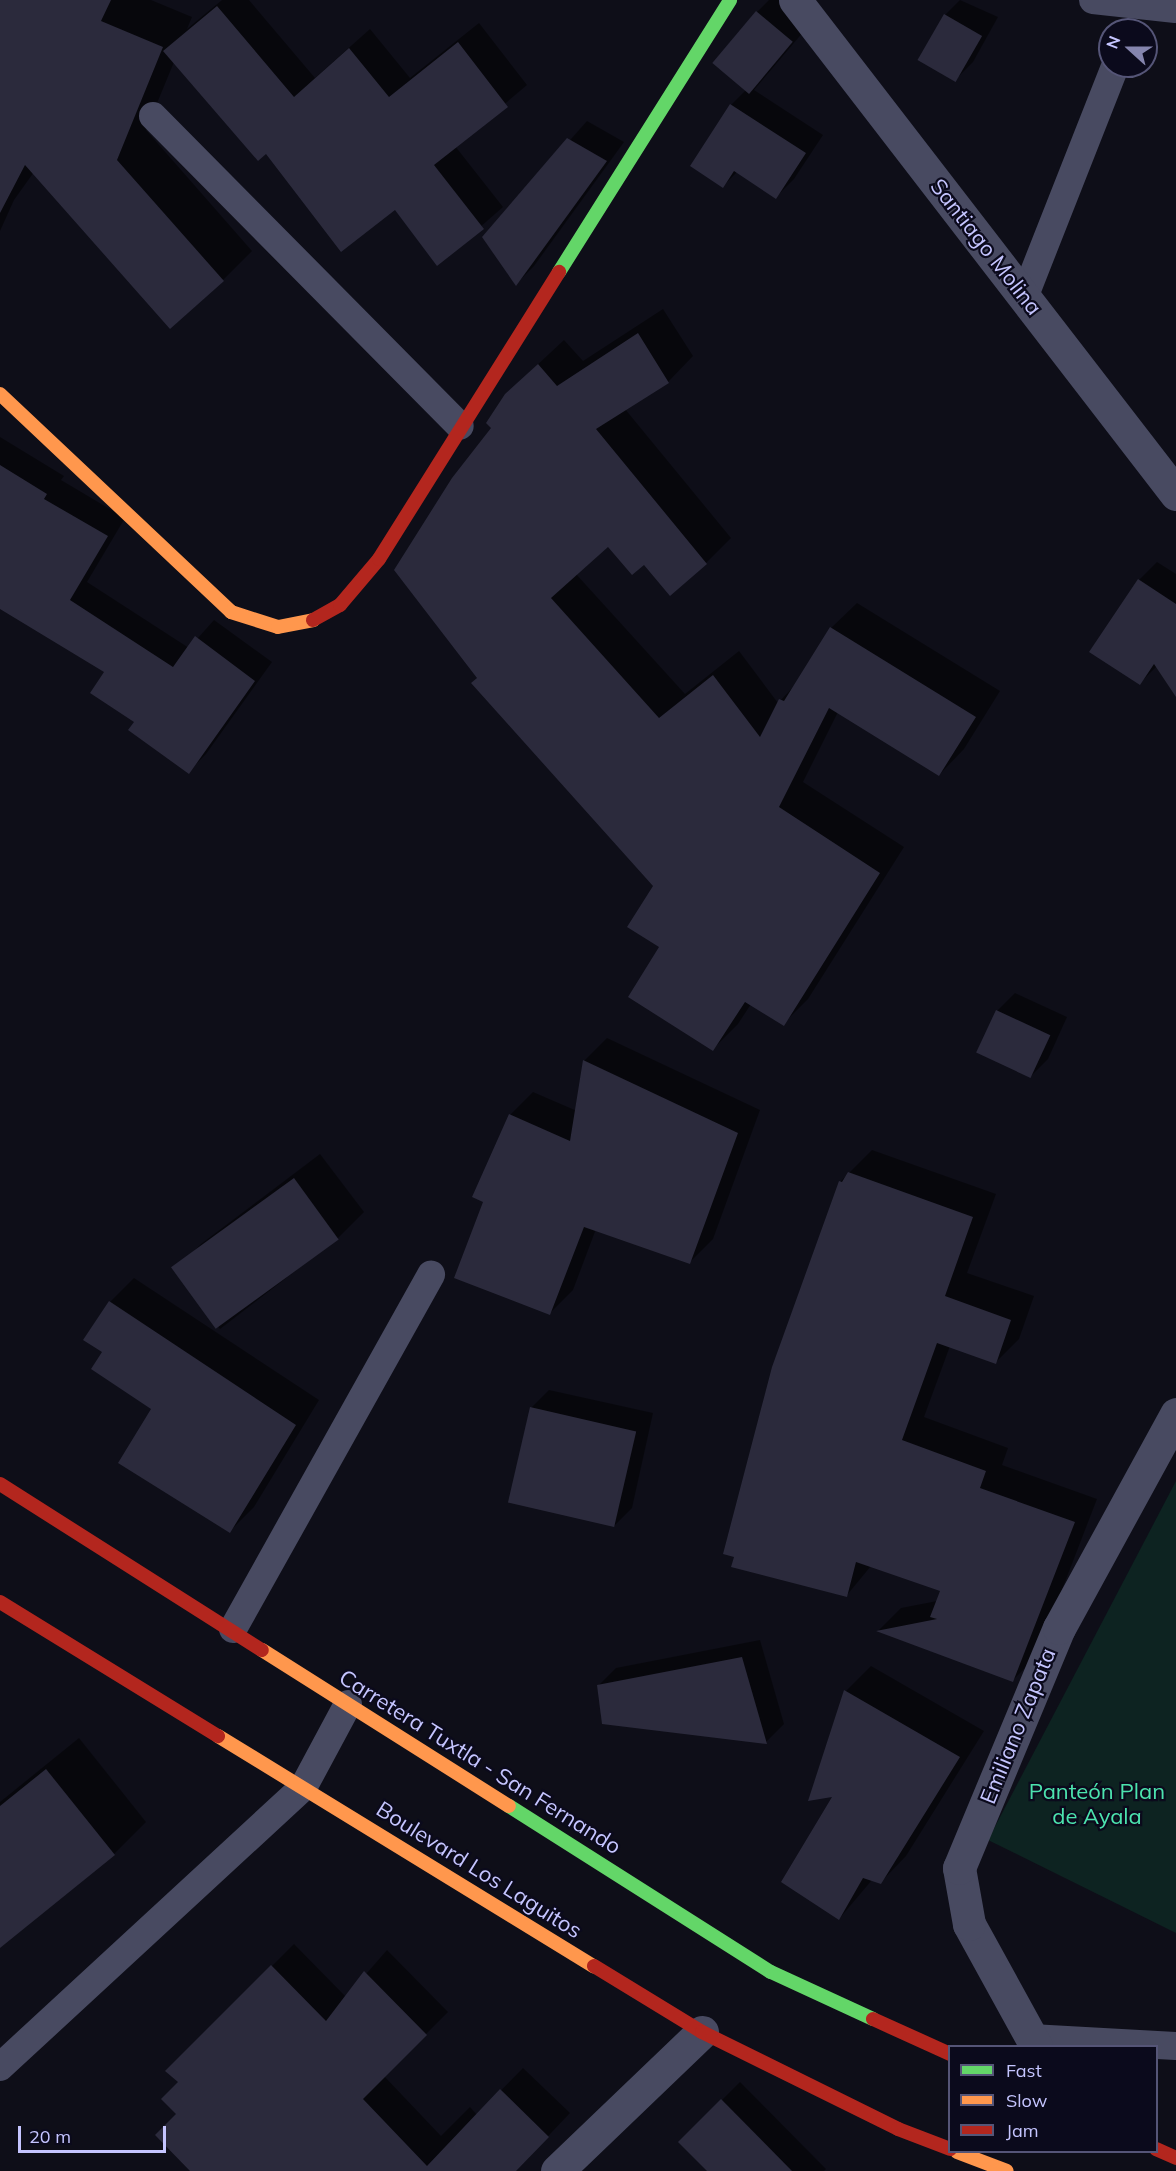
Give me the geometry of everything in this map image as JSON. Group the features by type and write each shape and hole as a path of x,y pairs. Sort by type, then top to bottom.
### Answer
{"main road":[{"path":"0,394 231,612 278,627 312,621 340,605 379,559 460,426 730,0"},
{"name":"Carretera Tuxtla - San Fernando","path":"0,1484 771,1972 948,2053"},
{"name":"Boulevard Los Laguitos","path":"0,1602 304,1786 702,2032 898,2129 948,2148"},
{"path":"1158,2150 1176,2158"},
{"path":"962,2153 1007,2171"}],"street":[{"name":"Santiago Molina","path":"795,0 1025,295 1176,494"},
{"name":"Emiliano Zapata","path":"1034,2042 969,1924 959,1868 1059,1628 1176,1414"},
{"path":"557,2171 702,2032"}],"lane":[{"path":"1093,0 1131,18"},
{"path":"1137,18 1176,9"},
{"path":"1025,295 1109,78"},
{"path":"153,116 460,426"},
{"path":"232,1629 431,1274"},
{"path":"0,2067 304,1786 348,1704"},
{"path":"1034,2042 1140,2045"},
{"path":"1158,2045 1176,2046"}],"green space":[{"name":"Panteón Plan de Ayala","path":"1176,1481 1176,1933 988,1840"}],"building":[{"path":"0,0 111,0 101,21 163,47 117,160 224,281 170,329 25,165 0,213"},
{"path":"217,6 294,97 349,48 389,97 458,42 508,107 434,165 484,229 437,266 395,210 341,252 266,154 258,161 163,51"},
{"path":"756,11 793,42 749,94 712,63"},
{"path":"944,14 982,36 956,82 918,60"},
{"path":"730,104 806,153 776,199 734,171 723,188 690,166"},
{"path":"567,138 607,161 516,286 482,237"},
{"path":"638,333 669,383 596,429 707,564 670,596 644,565 632,575 608,547 551,598 659,718 713,675 760,737 779,699 784,701 830,627 976,717 939,776 829,708 779,807 880,873 784,1026 745,1002 713,1051 628,997 659,947 627,927 653,886 471,683 477,678 394,570 452,478 491,428 486,423 505,394 538,364 557,386"},
{"path":"0,465 47,494 44,499 108,536 70,600 173,667 195,636 255,681 189,774 128,730 134,722 90,693 104,672 0,609"},
{"path":"1138,579 1176,604 1176,697 1154,664 1140,685 1089,652"},
{"path":"996,1010 1050,1035 1031,1078 976,1053"},
{"path":"583,1060 738,1133 690,1264 584,1227 550,1315 454,1278 483,1202 472,1197 509,1114 570,1141"},
{"path":"848,1172 973,1217 945,1296 1011,1320 996,1364 937,1343 902,1440 986,1471 980,1488 1075,1522 1013,1682 876,1631 937,1619 930,1617 940,1591 856,1562 847,1597 731,1567 734,1557 723,1554 772,1367 839,1181 842,1182"},
{"path":"294,1178 339,1239 216,1329 171,1267"},
{"path":"109,1301 296,1425 230,1533 118,1463 151,1409 91,1369 102,1352 83,1340"},
{"path":"530,1407 636,1432 614,1527 508,1502"},
{"path":"742,1657 767,1744 602,1724 597,1685"},
{"path":"844,1690 960,1757 881,1884 863,1878 839,1920 781,1882 832,1797 808,1801"},
{"path":"46,1769 115,1855 0,1948 0,1806"},
{"path":"271,1965 326,2021 364,1971 427,2035 363,2099 427,2166 500,2089 549,2137 516,2171 190,2171 155,2135 176,2114 161,2099 178,2082 165,2071"},
{"path":"721,2099 792,2171 707,2171 678,2142"}],"traffic: fast":[{"path":"559,272 730,0"},
{"path":"509,1806 771,1972 873,2019"}],"traffic: slow":[{"path":"0,394 231,612 278,627 313,620"},
{"path":"262,1650 509,1806"},
{"path":"218,1736 594,1966"},
{"path":"960,2153 1007,2171"}],"traffic: jam":[{"path":"313,620 340,605 379,559 559,272"},
{"path":"0,1484 262,1650"},
{"path":"0,1602 218,1736"},
{"path":"594,1966 702,2032 898,2129 948,2148"},
{"path":"873,2019 948,2053"},
{"path":"1158,2150 1176,2158"}]}
